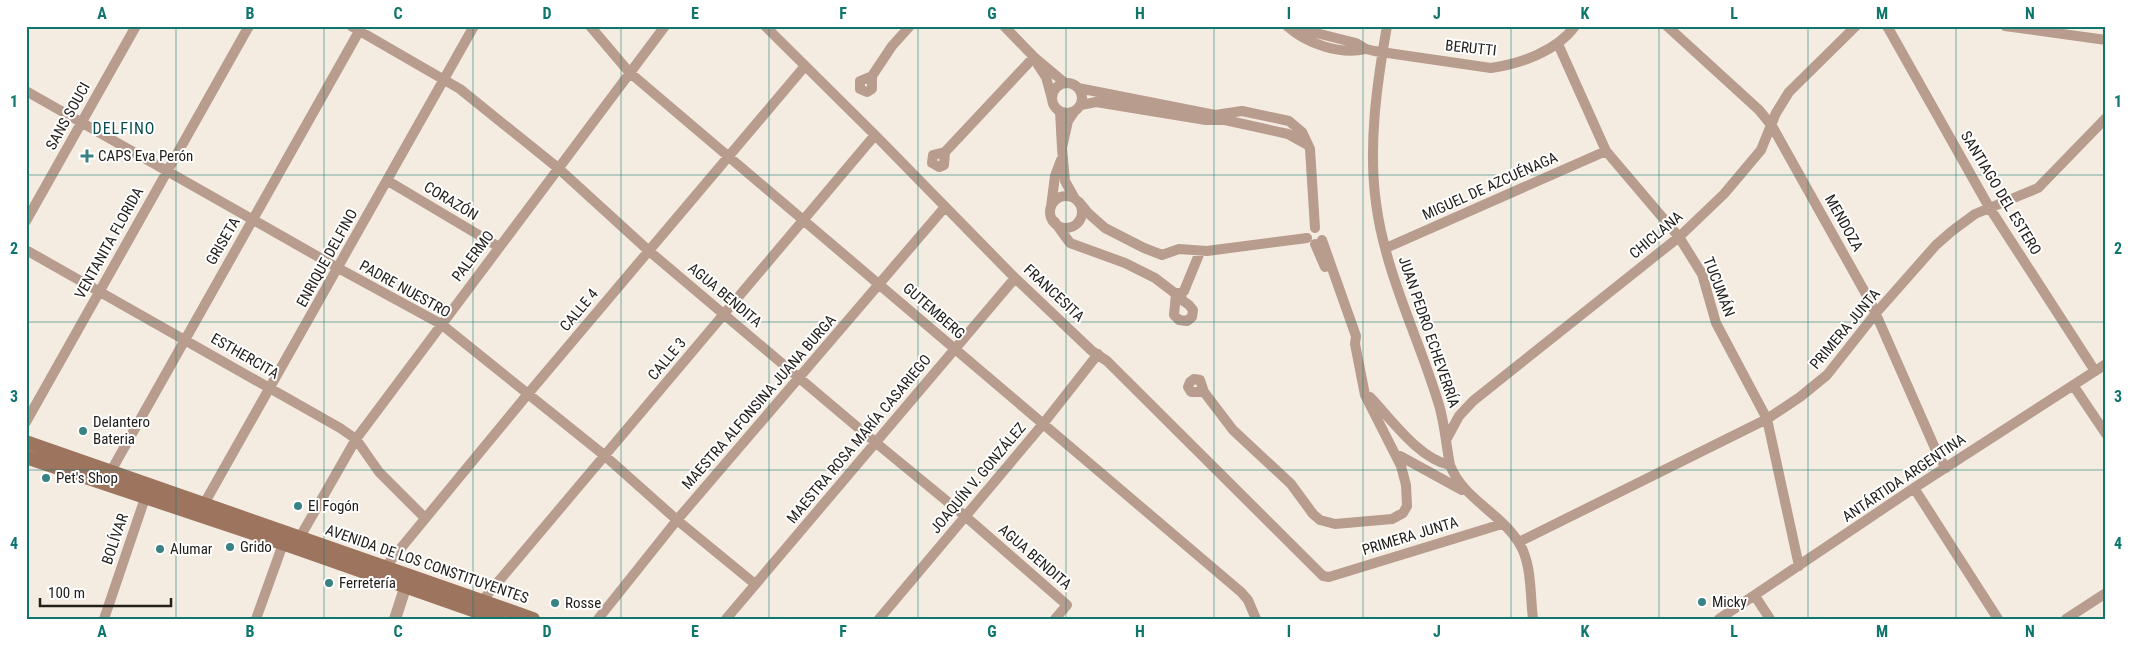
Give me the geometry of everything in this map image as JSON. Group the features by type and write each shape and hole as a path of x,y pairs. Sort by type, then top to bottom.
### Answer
{"main road":[{"name":"AVENIDA DE LOS CONSTITUYENTES","path":"26,442 300,537 498,619"},
{"name":"AVENIDA DE LOS CONSTITUYENTES","path":"26,457 283,544 382,572"},
{"name":"AVENIDA DE LOS CONSTITUYENTES","path":"407,581 482,602 533,619"}],"street":[{"name":"SANS SOUCI","path":"26,221 136,26"},
{"name":"VENTANITA FLORIDA","path":"26,422 249,26"},
{"name":"ENRIQUE DELFINO","path":"204,504 474,26"},
{"name":"GUTEMBERG","path":"590,26 629,72 727,158 880,284 1241,592 1248,600 1256,619"},
{"name":"PALERMO","path":"300,537 356,439 665,26"},
{"name":"FRANCESITA","path":"764,26 1015,278 1098,354 1107,360 1326,577"},
{"path":"872,76 892,46 910,26"},
{"path":"1004,26 1034,57 1065,83 1078,88 1219,117"},
{"path":"1287,26 1303,38 1331,48 1355,52 1366,49"},
{"path":"1303,26 1316,33 1356,43 1366,49"},
{"name":"JUAN PEDRO ECHEVERRÍA","path":"1387,26 1382,51 1376,110 1374,164 1375,202 1386,248 1439,405 1450,465 1465,492 1502,524 1519,542 1527,566 1532,619"},
{"name":"BERUTTI","path":"1366,49 1491,68 1505,66 1529,58 1558,44 1575,26"},
{"name":"MENDOZA","path":"1667,26 1760,110 1772,126 1876,313 1938,455 1946,468"},
{"name":"CHICLANA","path":"1446,441 1459,416 1473,401 1679,237 1724,194 1761,150 1780,103 1856,26"},
{"name":"SANTIAGO DEL ESTERO","path":"1887,26 1989,207 2095,371"},
{"path":"2005,26 2106,40"},
{"name":"AGUA BENDITA","path":"358,28 460,89 558,168 649,251 965,516 1067,605 1055,619"},
{"name":"GRISETA","path":"111,471 358,28"},
{"name":"TUCUMÁN","path":"1558,44 1606,151 1679,237 1702,274 1716,323 1767,419 1799,566"},
{"path":"1034,57 1046,78 1052,100 1060,111 1065,181 1081,206 1082,216 1076,225 1062,227 1054,221"},
{"path":"945,152 1034,57"},
{"name":"CALLE 4","path":"382,572 527,395 805,66"},
{"path":"1052,100 1057,87 1065,83"},
{"path":"1078,88 1082,96 1077,108 1068,121 1056,176 1050,212 1054,221 1070,242 1125,262 1155,278 1179,294 1186,287 1200,252"},
{"name":"PADRE NUESTRO","path":"26,91 338,268 441,324 604,456 677,520 755,584"},
{"path":"1060,111 1096,102 1206,120 1232,111 1242,111 1289,122 1302,132 1308,145 1315,228"},
{"name":"PRIMERA JUNTA","path":"1519,542 1767,419 1820,382 1876,313 1936,246 1965,221 1989,207 2038,188 2106,118"},
{"name":"CALLE 3","path":"482,602 875,136"},
{"name":"MIGUEL DE AZCUÉNAGA","path":"1386,248 1606,151"},
{"name":"CORAZÓN","path":"388,181 499,247"},
{"path":"1051,207 1061,197 1071,197 1105,228 1153,252 1167,254 1179,249 1200,252 1315,241 1323,236 1322,231 1315,228"},
{"name":"MAESTRA ALFONSINA JUANA BURGA","path":"598,619 677,520 945,207"},
{"path":"1204,392 1233,430 1291,484 1313,514 1326,523 1349,524 1383,520 1397,518 1403,513 1407,506 1406,485 1397,456 1363,388 1355,344 1350,337 1322,257 1310,230 1315,228"},
{"name":"ESTHERCITA","path":"26,250 185,338 340,428 356,439 379,472 425,518"},
{"name":"MAESTRA ROSA MARÍA CASARIEGO","path":"726,619 1015,278"},
{"name":"JOAQUÍN V. GONZÁLEZ","path":"879,619 1043,424 1098,354"},
{"name":"ANTÁRTIDA ARGENTINA","path":"1719,619 1914,488 2106,364"},
{"path":"2073,385 2106,434"},
{"path":"1363,388 1422,452 1435,460 1450,465"},
{"path":"1390,444 1394,435 1407,437"},
{"path":"1397,456 1409,449 1407,437"},
{"path":"1397,456 1465,492"},
{"path":"1914,488 1998,619"},
{"name":"BOLÍVAR","path":"104,619 145,498"},
{"name":"PRIMERA JUNTA","path":"1326,577 1502,524"},
{"path":"256,619 283,544 300,537"},
{"path":"395,619 407,581"},
{"path":"2066,619 2106,593"},
{"path":"1755,596 1770,619"}],"place":[{"name":"CAPS Eva Perón","path":"87,156"},
{"name":"Delantero Bateria","path":"83,431"},
{"name":"Pet's Shop","path":"46,478"},
{"name":"El Fogón","path":"298,506"},
{"name":"Grido","path":"230,547"},
{"name":"Alumar","path":"160,549"},
{"name":"Ferretería","path":"329,583"},
{"name":"Micky","path":"1702,602"},
{"name":"Rosse","path":"555,603"}],"district":[{"name":"DELFINO","path":"124,128"}]}
